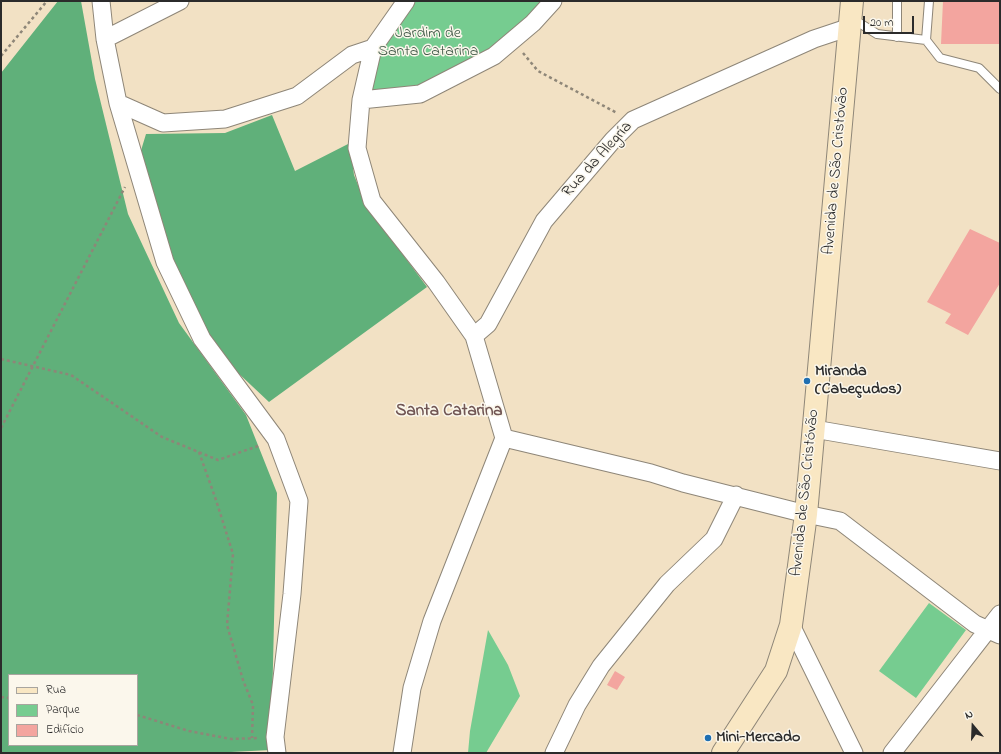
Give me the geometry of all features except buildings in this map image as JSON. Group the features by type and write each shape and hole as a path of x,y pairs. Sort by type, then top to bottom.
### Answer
{"street":[{"path":"101,1 105,40 118,103 165,262 202,339 276,440 299,501 292,594 276,745"},
{"path":"105,40 180,1"},
{"path":"402,753 412,688 432,621 504,438 474,336 436,282 372,201 357,148 361,100 373,48 406,1"},
{"path":"361,100 420,94 494,56 533,23 553,1"},
{"name":"Rua da Alegría","path":"474,336 488,324 544,221 613,140 633,120 814,39 851,15"},
{"name":"Avenida de São Cristóvão","path":"723,753 776,671 791,625 806,514 851,15"},
{"path":"118,103 163,123 225,119 298,96 352,55 373,48"},
{"path":"814,429 1000,461"},
{"path":"504,438 651,473 683,483 736,495 806,514 840,521 975,624 994,632"},
{"path":"554,753 577,705 601,666 667,584 714,539 736,495"},
{"path":"892,753 994,632 1000,614"},
{"path":"791,625 854,753"}],"lane":[{"path":"897,1 897,37"},
{"path":"929,1 926,40 940,58 980,68 1000,89"},
{"path":"851,15 878,34 926,40"}],"path":[{"path":"1,56 48,1"},
{"path":"512,41 538,71 609,109 633,120"},
{"path":"1,428 136,167"},
{"path":"1,359 71,375 162,437 218,460 276,440"},
{"path":"199,452 233,554 227,624 243,680 253,705 252,738"},
{"path":"138,715 189,731 232,739 252,738 276,745"}],"green space":[{"path":"58,1 81,1 95,79 128,214 179,323 246,415 277,493 271,750 211,753 1,753 1,73"},
{"name":"Jardim de Santa Catarina","path":"406,1 553,1 533,23 420,94 361,100 373,48"},
{"path":"272,115 295,171 350,143 354,175 366,205 427,287 269,402 202,339 136,167 146,134 225,133"},
{"path":"929,603 966,630 916,698 879,671"},
{"path":"488,630 508,665 520,696 486,753 468,753 470,731"}],"place":[{"name":"Miranda (Cabeçudos)","path":"807,381"},
{"name":"Mini-Mercado","path":"708,738"}],"district":[{"name":"Santa Catarina","path":"449,412"}]}
